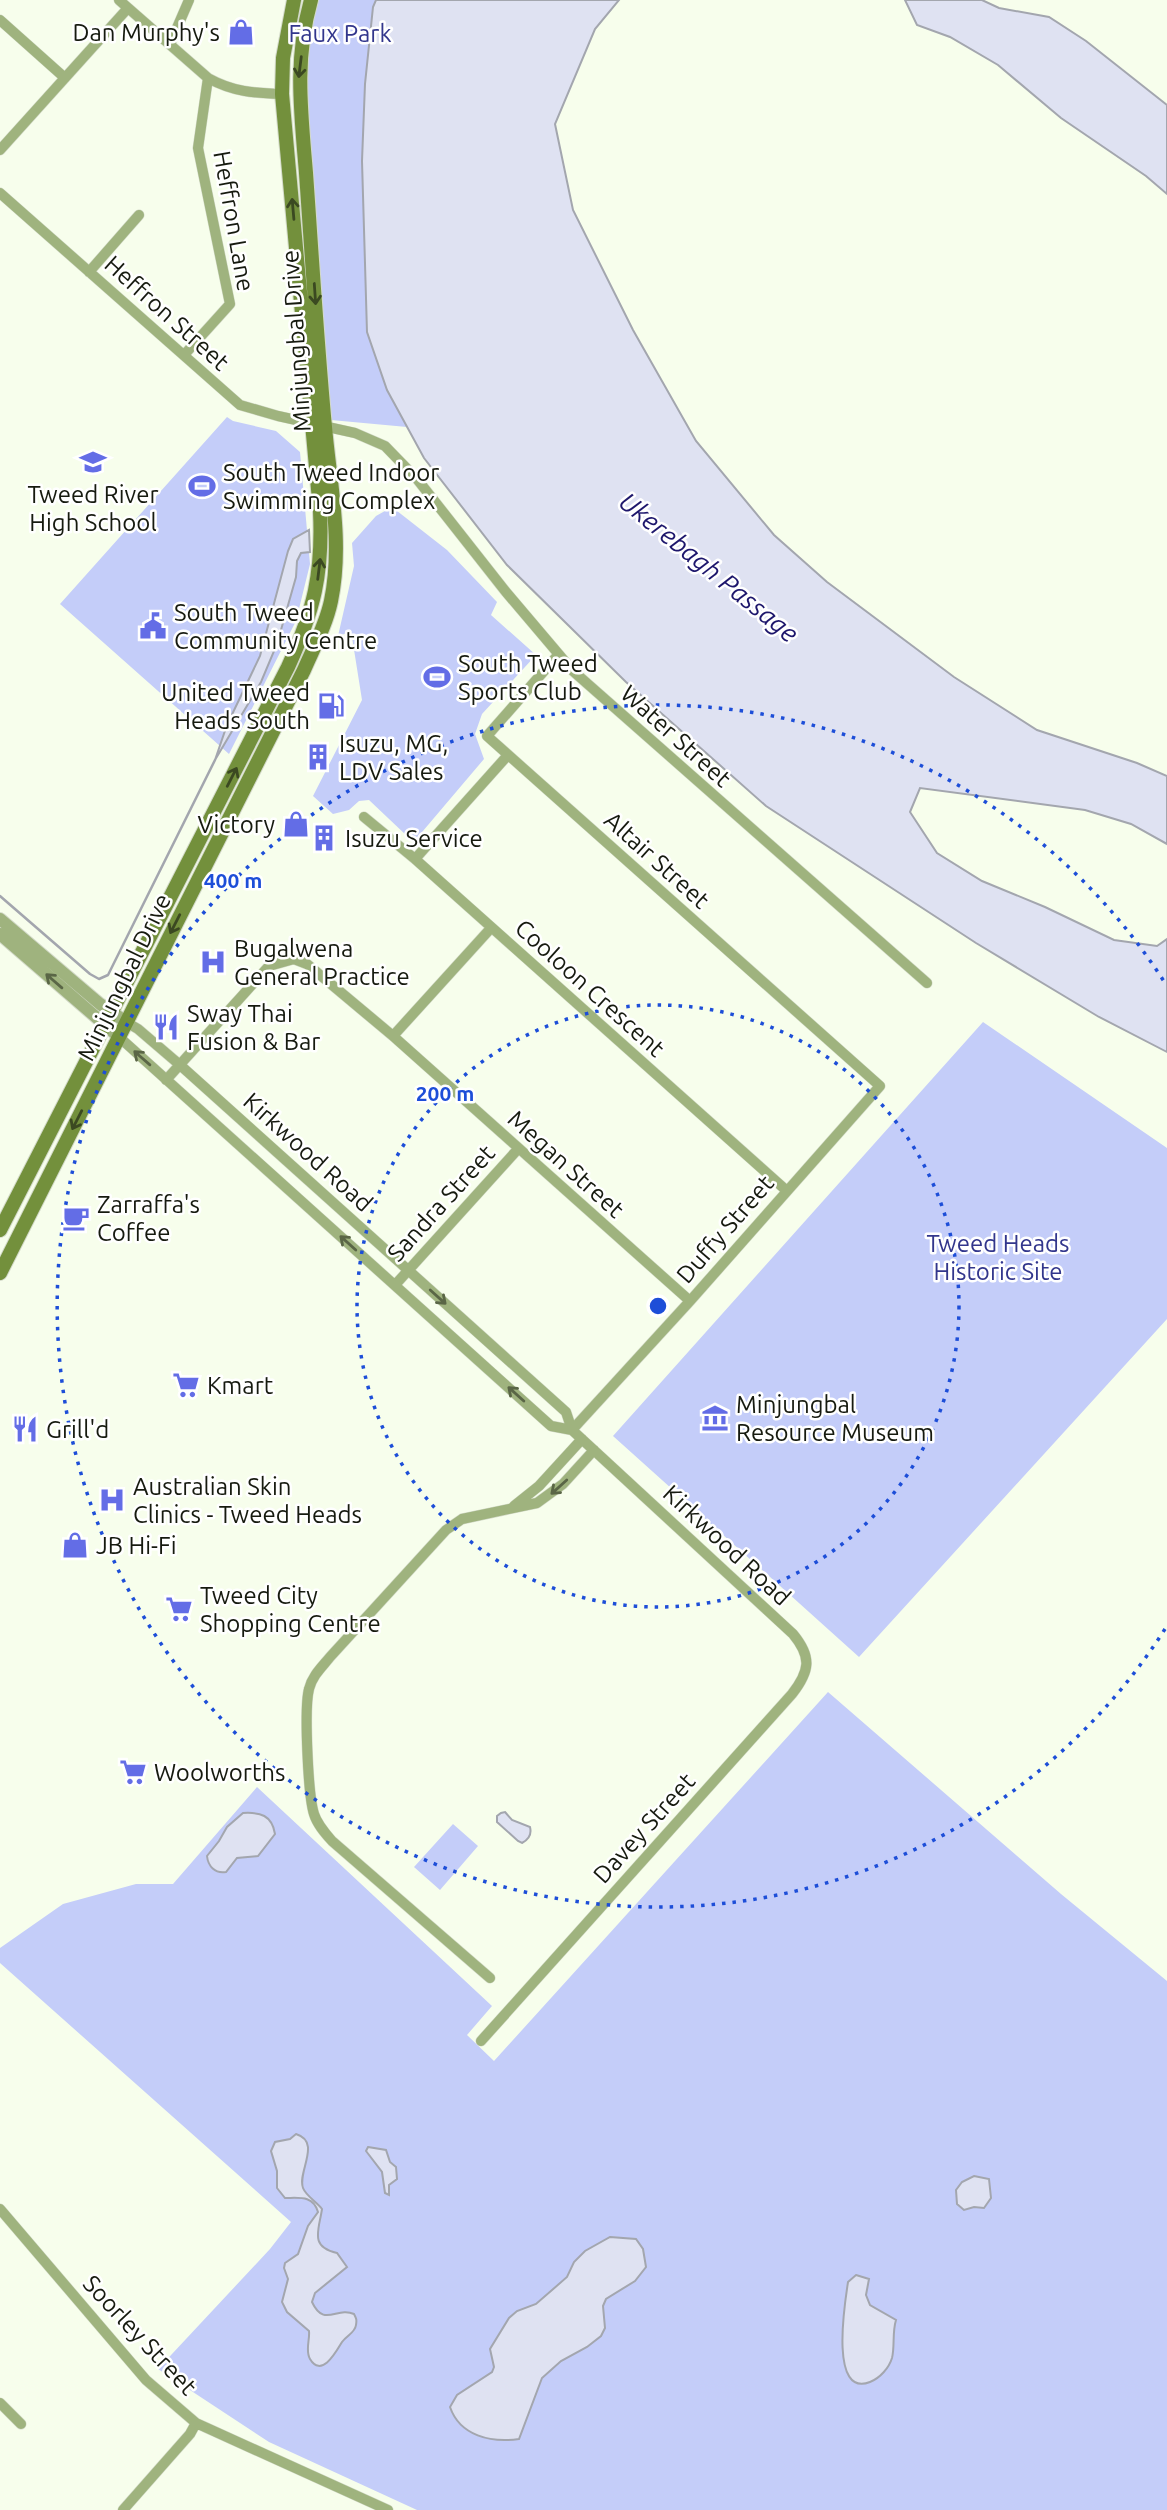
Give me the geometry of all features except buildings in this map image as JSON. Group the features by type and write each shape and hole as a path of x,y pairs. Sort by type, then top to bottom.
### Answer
{"main road":[{"name":"Minjungbal Drive","path":"1,1268 304,670 331,602 336,564 336,531 318,425 282,94 283,58 294,0"},
{"name":"Minjungbal Drive","path":"0,1230 288,667 306,625 316,589 321,546 318,425 298,80 305,22 312,0"}],"street":[{"path":"119,0 208,78 224,87 242,92 282,94"},
{"path":"170,44 189,0"},
{"path":"0,150 128,8"},
{"path":"0,20 65,78"},
{"name":"Heffron Lane","path":"184,355 230,304 198,148 208,78"},
{"name":"Heffron Street","path":"0,193 245,408 318,425"},
{"path":"89,272 139,215"},
{"name":"Water Street","path":"318,425 371,438 398,458 558,655 606,701 926,983"},
{"name":"Altair Street","path":"558,655 487,736 880,1086"},
{"path":"415,859 508,755"},
{"name":"Cooloon Crescent","path":"364,817 415,859 787,1191"},
{"name":"Kirkwood Road","path":"0,919 109,1019 119,1037 551,1426 572,1430"},
{"path":"393,1037 491,928"},
{"name":"Kirkwood Road","path":"0,934 109,1019 126,1022 138,1029 180,1065 566,1412 572,1430 793,1634"},
{"name":"Megan Street","path":"166,1080 269,966 293,959 307,964 690,1301"},
{"name":"Duffy Street","path":"572,1430 880,1086"},
{"name":"Sandra Street","path":"395,1286 518,1149"},
{"path":"514,1506 540,1486 582,1439"},
{"path":"490,1978 322,1830 314,1815 311,1799 307,1710 309,1689 315,1675 446,1530 462,1519 514,1506 531,1505 551,1494 594,1450"},
{"name":"Davey Street","path":"481,2041 792,1694 805,1673 807,1662 805,1651 793,1634"},
{"name":"Soorley Street","path":"0,2209 146,2380 196,2423 388,2510"},
{"path":"0,2403 21,2424"},
{"path":"123,2510 190,2434 196,2423"}],"green space":[{"name":"Faux Park","path":"318,0 376,0 365,84 362,161 367,332 387,390 407,427 331,420 305,84 311,17"},
{"path":"227,417 233,421 276,431 300,452 310,564 296,621 229,754 60,604"},
{"name":"South Tweed Sports Club","path":"392,507 447,550 497,602 491,615 536,655 482,714 475,734 484,759 417,838 407,836 369,800 359,801 349,810 333,814 313,796 362,700 352,637 347,633 338,636 354,566 352,543 376,516"},
{"name":"Tweed Heads Historic Site","path":"983,1022 1167,1148 1167,1319 859,1657 613,1436"},
{"path":"828,1692 1061,1894 1167,1981 1167,2510 417,2510 269,2442 158,2369 270,2249 291,2222 0,1963 0,1948 63,1904 136,1884 173,1884 257,1787 492,2006 467,2035 494,2061"},
{"path":"453,1824 478,1846 440,1890 414,1867"}],"water":[{"name":"Ukerebagh Passage","path":"376,0 619,0 595,29 555,124 573,210 633,330 696,441 774,535 827,582 954,677 1037,730 1137,763 1167,776 1167,844 1131,824 1085,810 920,788 910,812 937,853 982,881 1114,940 1157,946 1167,939 1167,1052 1099,1017 976,943 766,806 626,682 507,565 424,458 387,390 367,332 362,161 365,84"},
{"path":"905,0 982,0 999,8 1049,17 1086,41 1167,105 1167,194 1146,176 1061,118 998,65 950,37 917,25"},
{"path":"309,530 310,552 301,553 297,561 296,577 277,644 261,682 215,760 227,725 260,656 288,551 293,539"},
{"path":"505,1812 512,1820 530,1827 530,1835 524,1842 518,1841 497,1822 497,1816"},
{"path":"243,1813 264,1816 271,1823 275,1834 258,1856 237,1858 226,1872 215,1870 207,1856 227,1827"},
{"path":"296,2134 304,2138 308,2150 303,2188 322,2209 319,2242 322,2247 337,2253 347,2267 315,2293 312,2302 321,2314 348,2312 354,2314 356,2320 354,2330 329,2361 319,2366 309,2356 309,2331 287,2312 282,2302 288,2279 285,2263 298,2254 308,2226 318,2212 309,2200 285,2198 277,2188 277,2171 271,2151 275,2142 290,2139"},
{"path":"368,2147 386,2150 390,2162 396,2167 397,2179 389,2185 389,2195 385,2193 382,2172 366,2151"},
{"path":"974,2176 989,2179 991,2198 984,2208 964,2210 957,2204 956,2190 962,2182"},
{"path":"610,2237 636,2239 643,2249 646,2267 635,2281 606,2299 603,2306 605,2328 601,2336 561,2361 542,2378 519,2439 488,2438 461,2425 450,2407 457,2395 492,2372 494,2367 490,2349 509,2318 517,2311 536,2304 567,2277 574,2262 585,2251"},
{"path":"856,2275 869,2279 866,2295 870,2305 896,2320 893,2353 889,2365 874,2380 857,2383 849,2376 842,2346 848,2282"}],"waterway":[{"path":"0,896 90,974 99,979 108,975 215,760"}],"place":[{"name":"Dan Murphy's","path":"241,32"},
{"name":"Tweed River High School","path":"93,462"},
{"name":"South Tweed Indoor Swimming Complex","path":"202,486"},
{"name":"South Tweed Community Centre","path":"153,626"},
{"name":"South Tweed Sports Club","path":"437,677"},
{"name":"United Tweed Heads South","path":"331,706"},
{"name":"Isuzu, MG, LDV Sales","path":"318,757"},
{"name":"Victory","path":"296,824"},
{"name":"Isuzu Service","path":"324,838"},
{"name":"Bugalwena General Practice","path":"213,962"},
{"name":"Sway Thai Fusion & Bar","path":"166,1027"},
{"name":"Zarraffa's Coffee","path":"76,1218"},
{"name":"Kmart","path":"186,1385"},
{"name":"Minjungbal Resource Museum","path":"715,1418"},
{"name":"Grill'd","path":"25,1429"},
{"name":"Australian Skin Clinics - Tweed Heads","path":"112,1500"},
{"name":"JB Hi-Fi","path":"75,1545"},
{"name":"Tweed City Shopping Centre","path":"179,1609"},
{"name":"Woolworths","path":"133,1772"}]}
